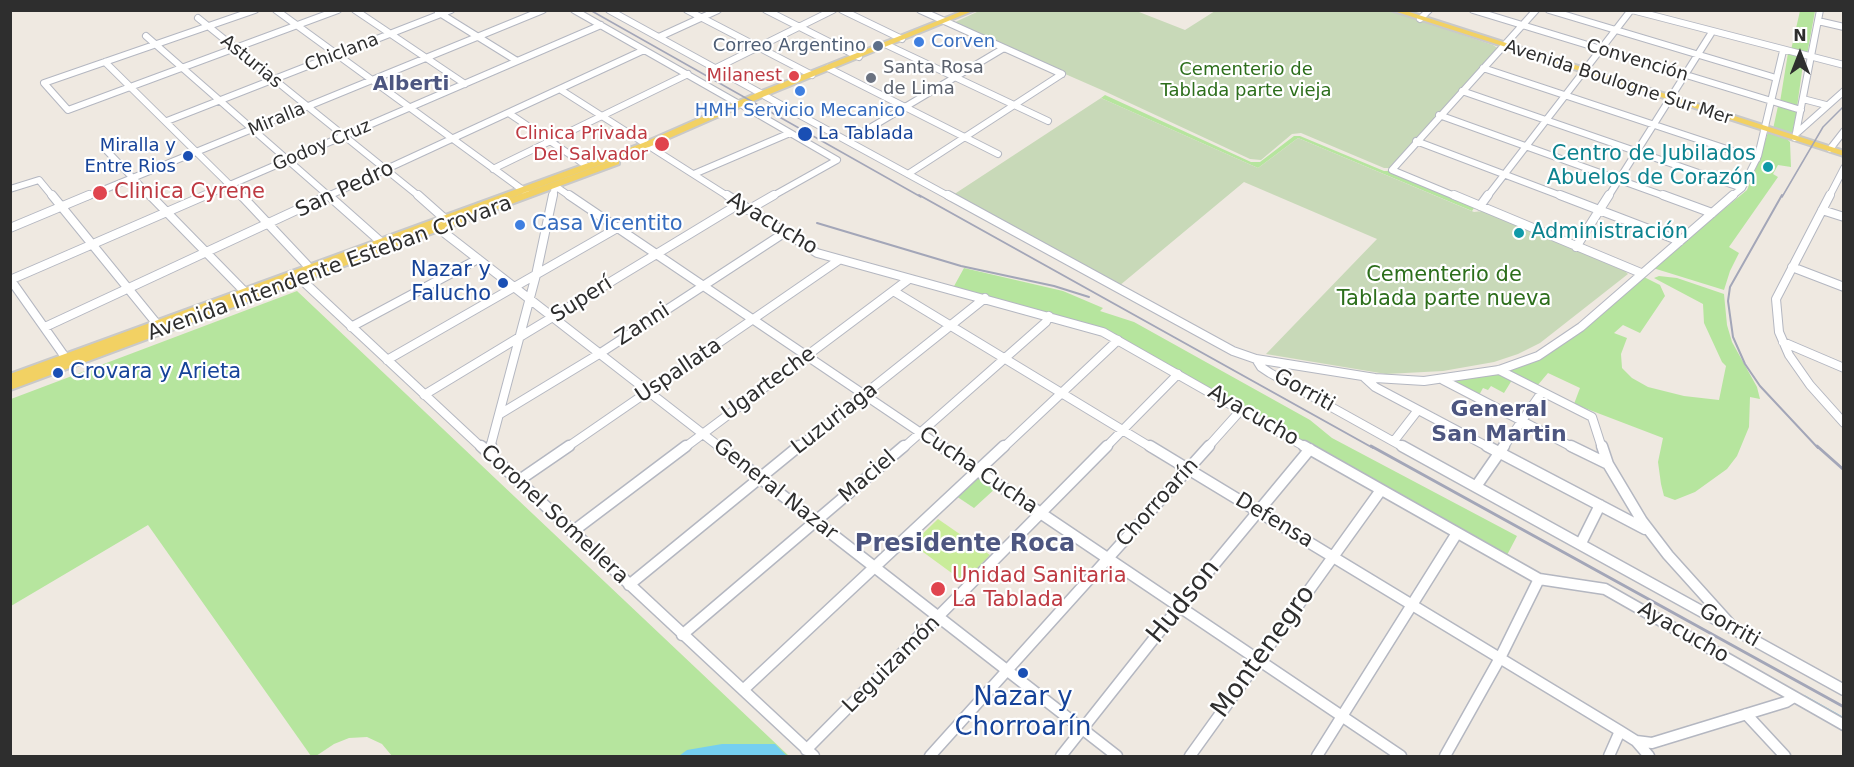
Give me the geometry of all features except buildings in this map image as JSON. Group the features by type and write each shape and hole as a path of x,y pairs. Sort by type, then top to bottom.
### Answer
{"main road":[{"path":"765,94 972,10"},
{"name":"Avenida Boulogne Sur Mer","path":"1394,10 1671,100 1765,129 1796,136 1844,154"},
{"name":"Avenida Intendente Esteban Crovara","path":"10,378 68,360 526,193 765,94"},
{"name":"Avenida Intendente Esteban Crovara","path":"526,193 555,186 641,152 646,145"},
{"name":"Avenida Intendente Esteban Crovara","path":"10,386 157,324 305,273 381,242 443,224"}],"street":[{"path":"255,10 44,83 68,110 338,10"},
{"path":"276,10 526,193"},
{"path":"355,10 465,84"},
{"name":"Chiclana","path":"167,121 390,34 438,12 451,10"},
{"name":"Miralla","path":"10,228 543,10"},
{"path":"574,10 836,158 835,162 748,210"},
{"name":"Gorriti","path":"609,10 1233,351 1256,359 1261,367 1270,373 1477,485 1844,690"},
{"path":"687,10 812,75"},
{"path":"659,37 718,10"},
{"path":"766,10 859,57"},
{"path":"716,68 833,10"},
{"path":"842,10 902,39"},
{"path":"908,174 1062,74 920,10"},
{"path":"1420,19 1429,10"},
{"name":"Convención","path":"1473,10 1801,110"},
{"path":"1536,10 1439,115 1392,170 1641,273"},
{"path":"1549,10 1776,78"},
{"path":"1480,206 1631,10 1844,65"},
{"path":"1796,136 1820,10"},
{"path":"438,12 517,61"},
{"name":"Asturias","path":"198,18 387,170 443,224"},
{"path":"1818,21 1844,27"},
{"name":"Godoy Cruz","path":"11,280 601,25"},
{"path":"1576,247 1601,211 1712,32"},
{"path":"146,36 381,242"},
{"path":"887,45 1048,121"},
{"path":"848,141 1004,48"},
{"name":"San Pedro","path":"45,327 510,114 644,50"},
{"path":"1256,359 1364,377 1406,381 1443,380 1500,370 1524,362 1556,346 1742,188 1757,159 1783,51"},
{"name":"Coronel Somellera","path":"105,62 270,224 307,265 305,283 810,753"},
{"path":"828,68 998,154"},
{"path":"1483,68 1757,159"},
{"path":"494,169 688,74"},
{"name":"Ayacucho","path":"561,90 817,253 1094,328 1539,579 1605,589 1844,725"},
{"path":"1462,91 1742,188"},
{"path":"1796,136 1826,105 1844,91"},
{"path":"1803,99 1826,105"},
{"path":"510,114 587,166"},
{"path":"1439,115 1712,213"},
{"path":"1830,150 1844,131"},
{"path":"694,174 790,133"},
{"path":"1416,141 1680,241"},
{"path":"107,151 205,254 245,292"},
{"path":"1842,174 1776,299 1779,332 1783,342 1810,385 1844,423"},
{"path":"10,189 39,180 157,324"},
{"path":"488,453 494,438 536,275 555,186"},
{"name":"Cucha Cucha","path":"555,186 1401,756"},
{"name":"Superí","path":"424,395 739,204"},
{"path":"1822,210 1844,217"},
{"name":"General Nazar","path":"443,224 477,259 1117,756"},
{"path":"387,360 619,227"},
{"name":"Zanni","path":"500,414 599,354 784,233"},
{"path":"351,327 477,259"},
{"name":"Uspallata","path":"518,481 839,260"},
{"path":"1791,267 1844,287"},
{"name":"Ugarteche","path":"572,532 895,292 909,279"},
{"path":"11,280 68,360"},
{"name":"Defensa","path":"895,292 1620,730 1636,741 1649,756"},
{"name":"Luzuriaga","path":"629,585 985,298"},
{"name":"Maciel","path":"682,635 921,432 1046,322 1049,316"},
{"path":"743,690 1118,340"},
{"path":"1783,342 1844,368"},
{"path":"1500,370 1589,414 1594,420 1608,464 1649,530 1735,629"},
{"name":"Leguizamón","path":"810,753 1178,374"},
{"path":"1364,377 1375,387 1649,530"},
{"path":"1443,380 1608,464"},
{"path":"1477,485 1542,392"},
{"name":"Chorroarín","path":"930,756 1008,672 1241,410"},
{"path":"1394,441 1418,410"},
{"name":"Hudson","path":"1061,756 1179,607 1310,449"},
{"name":"Montenegro","path":"1190,756 1381,490"},
{"path":"1581,543 1600,505"},
{"path":"1317,756 1457,533"},
{"path":"1445,756 1500,658 1539,579"},
{"path":"1636,741 1652,743 1794,697"},
{"path":"1746,714 1785,756"},
{"path":"1609,756 1620,730"}],"green space":[{"name":"Cementerio de Tablada parte vieja","path":"1134,10 1185,30 1215,11 1389,10 1499,49 1389,168 1384,168 1301,133 1292,134 1261,160 1250,159 1104,91 951,24 979,11"},
{"path":"1800,11 1815,11 1807,55 1791,50"},
{"path":"1788,53 1804,57 1797,107 1780,102"},
{"path":"1105,95 1251,162 1260,162 1294,136 1300,136 1384,171 1392,171 1474,208 1472,211 1298,138 1258,168 1101,98"},
{"name":"Cementerio de Tablada parte nueva","path":"1101,98 1258,168 1298,138 1474,212 1483,211 1628,274 1540,343 1494,362 1443,371 1386,374 1266,354 1377,239 1244,182 1119,286 953,195"},
{"path":"1778,106 1797,111 1792,134 1773,129"},
{"path":"1768,132 1785,137 1790,142 1791,167 1778,165 1773,174 1778,177 1729,247 1739,253 1724,290 1653,268 1747,190"},
{"path":"964,268 1063,291 1103,308 1100,311 1134,322 1310,420 1332,438 1517,536 1506,557 1105,331 953,288"},
{"path":"1659,276 1677,278 1724,294 1727,325 1732,342 1757,387 1760,399 1750,397 1749,427 1737,456 1727,469 1695,492 1675,500 1664,496 1661,484 1658,462 1663,438 1574,404 1580,388 1548,373 1537,386 1509,371 1545,356 1581,332 1644,277 1660,285 1665,296 1640,333 1623,325 1614,333 1627,338 1621,354 1622,368 1632,378 1648,387 1684,396 1719,400 1726,366 1704,323 1703,304 1654,278"},
{"path":"297,291 789,756 392,756 382,744 367,737 349,738 334,744 316,756 311,756 148,525 11,606 11,399"},
{"path":"1496,373 1512,380 1504,393 1491,386 1488,390 1483,388 1478,397 1452,381"},
{"path":"981,477 997,487 974,508 956,496 976,478"},
{"path":"938,519 990,555 964,582 912,544"}],"water":[{"path":"722,744 775,744 787,756 679,756 687,750"}],"waterway":[{"path":"1805,697 1844,719"}],"railway":[{"path":"590,10 921,197"},
{"path":"1782,197 1823,127 1844,106"},
{"path":"919,195 1373,448"},
{"path":"1782,195 1730,287 1728,301 1733,337 1745,364 1760,386 1818,448"},
{"path":"817,223 961,266 1054,286 1089,297"},
{"path":"1371,446 1844,707"},
{"path":"1817,446 1844,470"}],"place":[{"name":"Corven","path":"919,42"},
{"name":"Correo Argentino","path":"878,46"},
{"name":"Milanest","path":"794,76"},
{"name":"Santa Rosa de Lima","path":"871,78"},
{"name":"HMH Servicio Mecanico","path":"800,91"},
{"name":"La Tablada","path":"805,134"},
{"name":"Clinica Privada Del Salvador","path":"662,144"},
{"name":"Miralla y Entre Rios","path":"188,156"},
{"name":"Centro de Jubilados Abuelos de Corazón","path":"1768,167"},
{"name":"Clinica Cyrene","path":"100,193"},
{"name":"Casa Vicentito","path":"520,225"},
{"name":"Administración","path":"1519,233"},
{"name":"Nazar y Falucho","path":"503,283"},
{"name":"Crovara y Arieta","path":"58,373"},
{"name":"Unidad Sanitaria La Tablada","path":"938,589"},
{"name":"Nazar y Chorroarín","path":"1023,673"}],"district":[{"name":"Alberti","path":"411,85"},
{"name":"General San Martin","path":"1499,422"},
{"name":"Presidente Roca","path":"965,545"}]}
